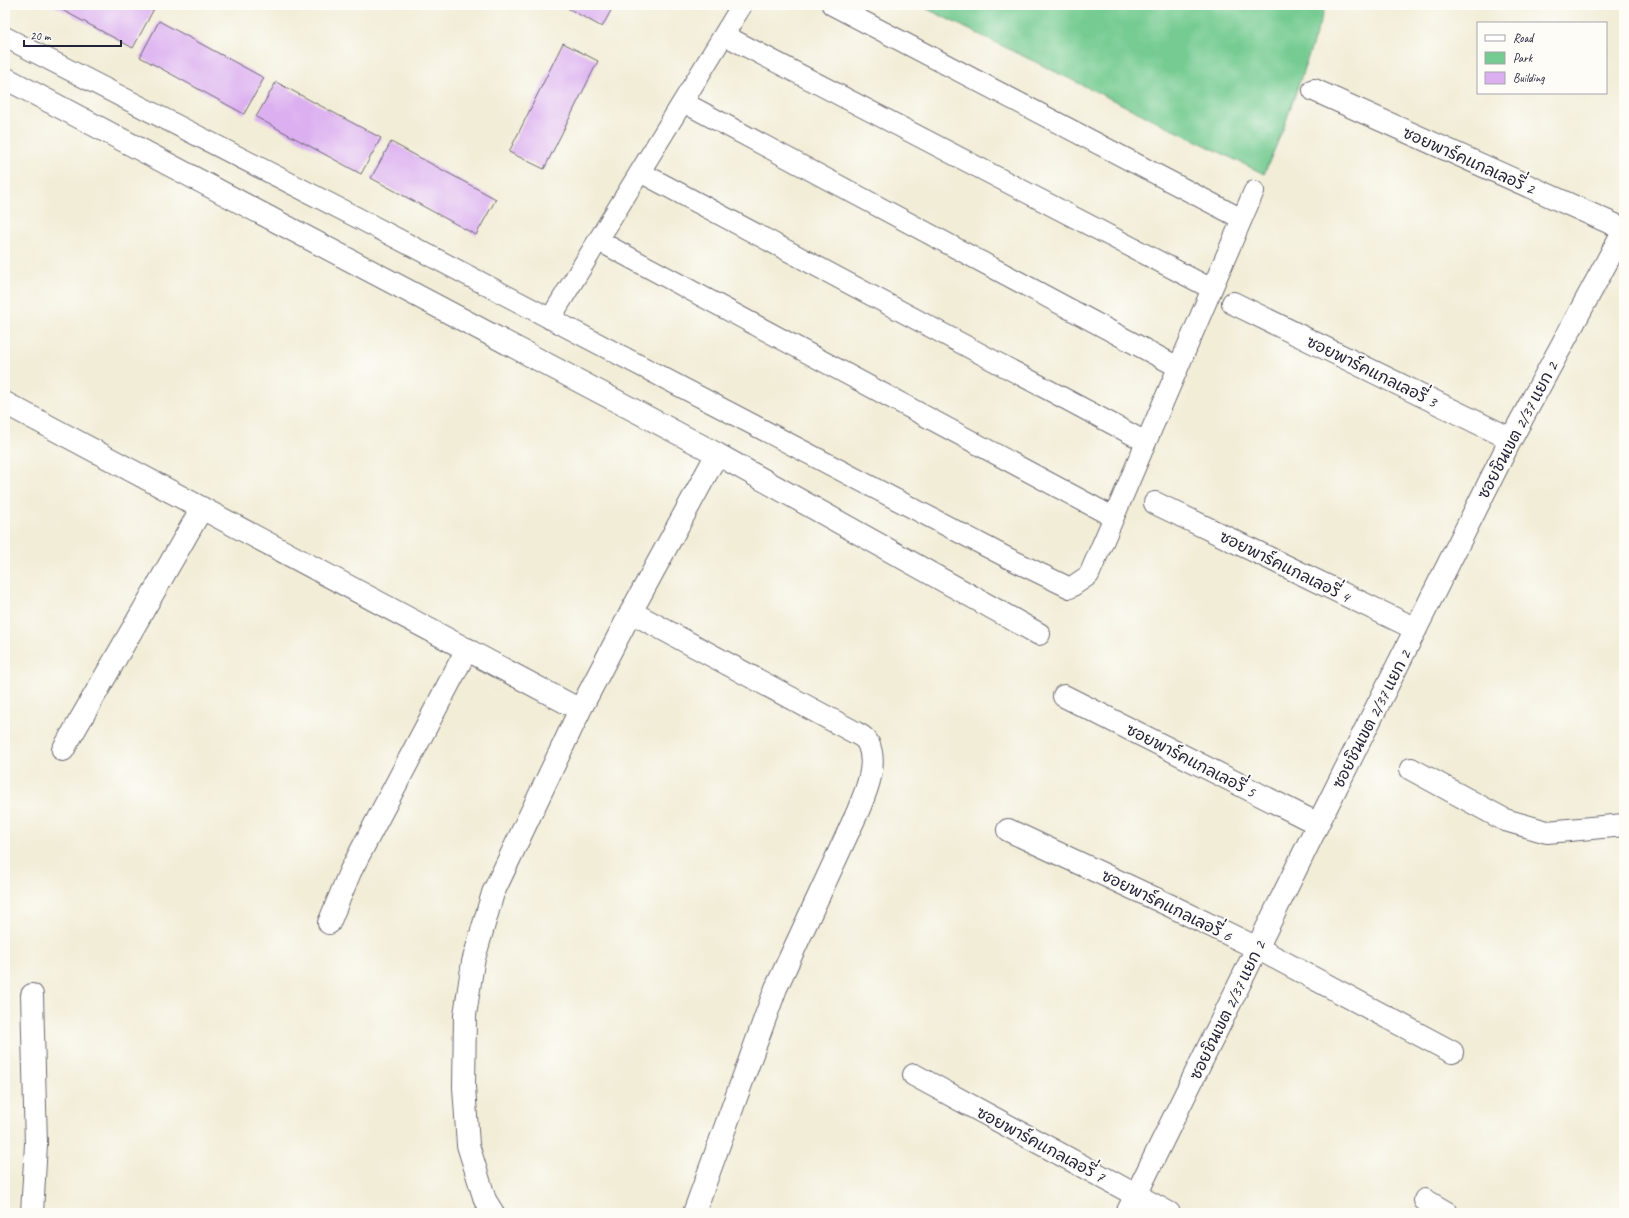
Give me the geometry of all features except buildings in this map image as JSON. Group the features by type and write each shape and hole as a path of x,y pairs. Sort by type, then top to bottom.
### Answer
{"street":[{"path":"5,78 717,454 1040,634"},
{"name":"ซอยพาร์คแกลเลอรี่ 2","path":"1314,90 1624,230"},
{"name":"ซอยชินเขต 2/37 แยก 2","path":"1132,1204 1318,824 1510,440 1624,230"},
{"name":"ซอยพาร์คแกลเลอรี่ 3","path":"1233,304 1510,440"},
{"path":"5,403 580,710"},
{"path":"493,1213 485,1200 468,1145 464,1087 465,1015 473,962 493,893 580,710 631,612 717,454"},
{"name":"ซอยพาร์คแกลเลอรี่ 4","path":"1155,503 1416,629"},
{"path":"63,750 202,508"},
{"path":"631,612 856,733 868,742 872,761 868,785 858,811 776,988 694,1213"},
{"path":"329,923 350,872 467,649"},
{"name":"ซอยพาร์คแกลเลอรี่ 5","path":"1064,696 1318,824"},
{"path":"1411,769 1504,820 1547,832 1624,825"},
{"name":"ซอยพาร์คแกลเลอรี่ 6","path":"1008,830 1257,948 1452,1052"},
{"path":"32,995 36,1144 32,1213"},
{"name":"ซอยพาร์คแกลเลอรี่ 7","path":"914,1075 1132,1204 1169,1213"},
{"path":"1425,1200 1447,1213"}],"lane":[{"path":"550,320 742,5"},
{"path":"832,5 1242,219"},
{"path":"724,35 1212,289"},
{"path":"5,38 344,211 1008,558 1070,588 1089,575 1254,191"},
{"path":"683,102 1178,367"},
{"path":"640,172 1146,442"},
{"path":"599,241 1113,517"}],"green space":[{"path":"919,5 1326,5 1284,127 1264,174"}]}
